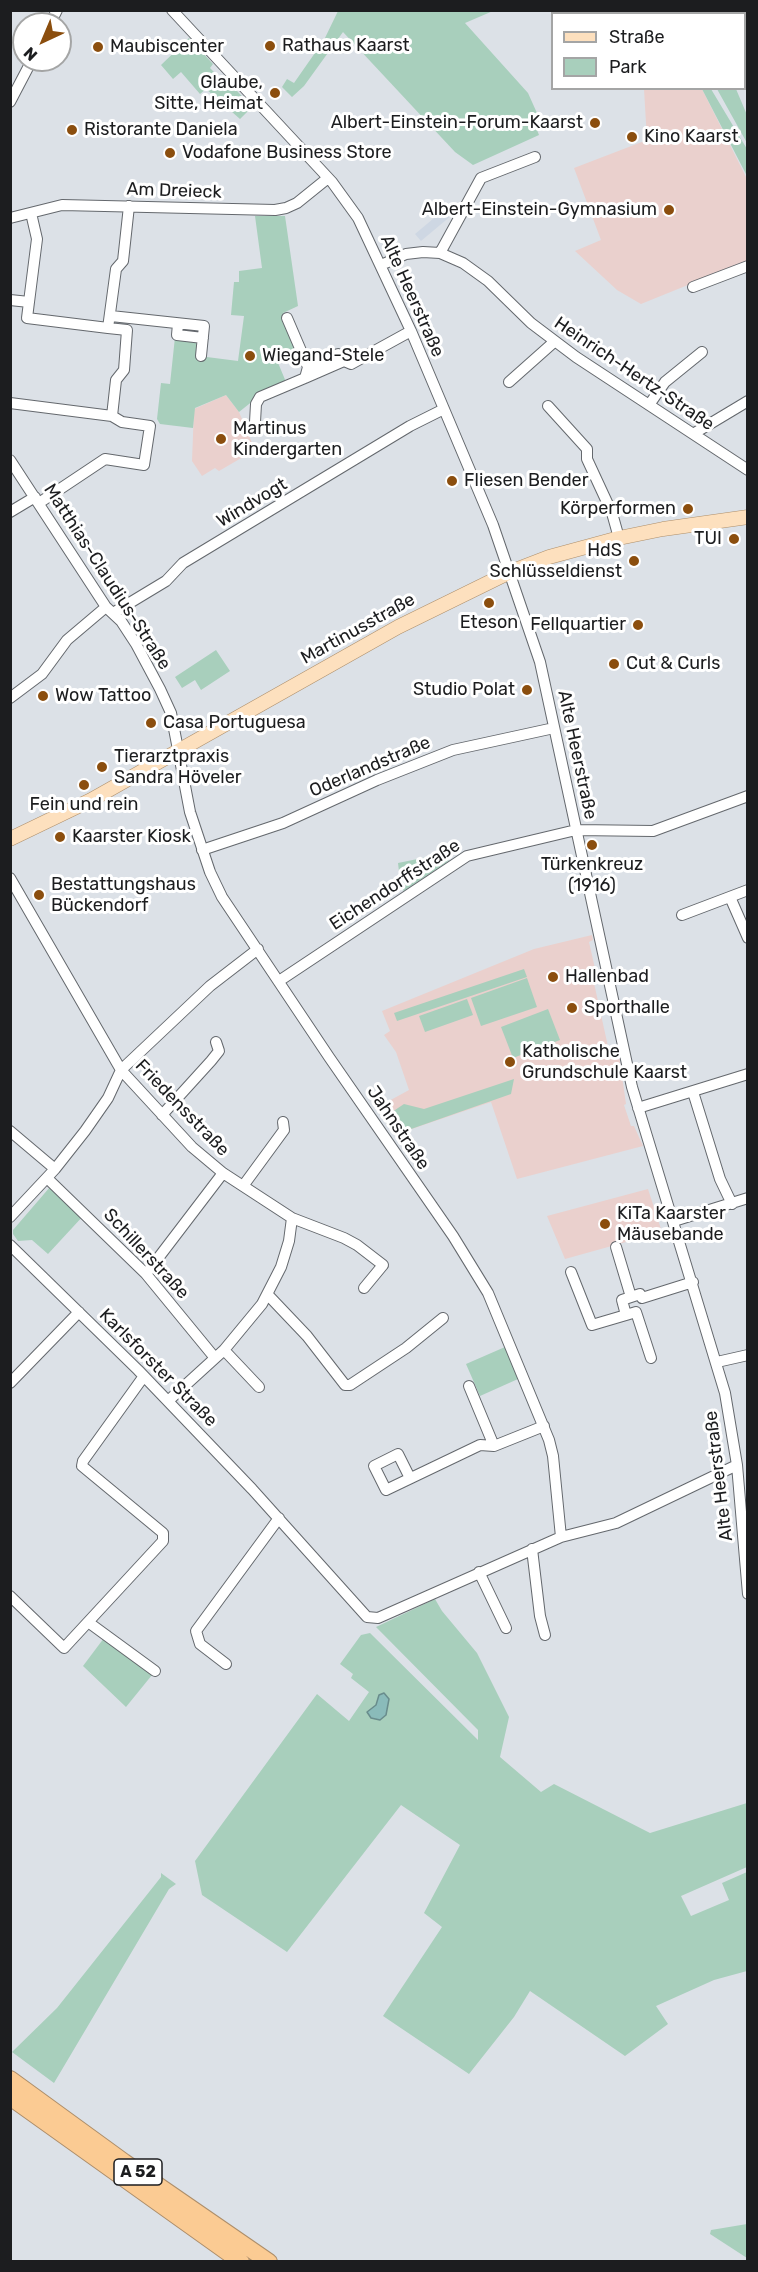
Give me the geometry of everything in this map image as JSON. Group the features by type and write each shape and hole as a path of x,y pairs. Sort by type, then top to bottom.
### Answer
{"highway":[{"name":"A 52","path":"10,2079 269,2262"},
{"name":"A 52","path":"10,2097 242,2262"}],"main road":[{"name":"Martinusstraße","path":"10,839 91,800 398,627 510,572 549,556 619,538 747,517"}],"street":[{"name":"Alte Heerstraße","path":"172,10 328,178 358,218 411,331 486,507 510,572 540,662 626,1064 717,1362 730,1419 745,1522 747,1594"},
{"path":"10,102 26,72"},
{"path":"440,253 481,177 535,157"},
{"name":"Am Dreieck","path":"10,218 62,205 275,210 297,203 328,178"},
{"path":"108,328 116,269 123,261 129,206"},
{"path":"31,213 37,239 27,318 108,328 128,324 204,326 201,356"},
{"name":"Heinrich-Hertz-Straße","path":"381,265 415,252 440,253 463,263 482,276 554,342 747,470"},
{"path":"693,287 747,266"},
{"path":"10,300 29,303"},
{"path":"111,316 128,324"},
{"path":"287,318 307,373"},
{"path":"112,416 116,380 124,370 128,324"},
{"path":"255,422 256,404 260,397 338,354 344,361 351,364 411,331"},
{"path":"509,382 523,372 554,342"},
{"path":"649,405 665,382 702,352"},
{"path":"693,434 747,401"},
{"path":"10,403 112,416 122,422 150,426 144,465 105,459 37,500 10,512"},
{"path":"548,406 586,449 587,459 612,513 619,538"},
{"name":"Windvogt","path":"10,698 42,674 67,640 110,610 166,581 183,563 410,426 444,409"},
{"name":"Matthias-Claudius-Straße","path":"10,460 110,610 136,644 171,714 178,750"},
{"name":"Oderlandstraße","path":"202,850 283,823 377,780 453,750 554,728"},
{"name":"Jahnstraße","path":"178,750 188,806 216,885 453,1236 488,1293 544,1426 553,1456 561,1537"},
{"name":"Eichendorffstraße","path":"279,981 458,860 476,853 576,830 653,831 747,796"},
{"name":"Friedensstraße","path":"10,878 121,1070 192,1147 223,1173 292,1218 344,1238 382,1266 364,1288"},
{"path":"682,915 747,890"},
{"path":"730,897 747,938"},
{"path":"10,1217 55,1169 102,1107 121,1070 210,986 258,949"},
{"path":"162,1115 219,1051 216,1042"},
{"path":"638,1108 747,1074"},
{"path":"693,1092 720,1179 732,1204"},
{"path":"243,1186 284,1130 283,1122"},
{"path":"10,1131 55,1169"},
{"path":"146,1274 223,1173"},
{"name":"Schillerstraße","path":"47,1178 146,1274 219,1354 259,1387"},
{"path":"674,1221 747,1198"},
{"path":"168,1401 219,1354 268,1295 289,1240 292,1218"},
{"name":"Karlsforster Straße","path":"10,1245 144,1376 279,1518 368,1617 378,1618 479,1572"},
{"path":"571,1272 592,1326 645,1309 636,1297 616,1247"},
{"path":"651,1358 631,1313 622,1300 693,1282"},
{"path":"268,1295 307,1336 345,1385 406,1348 443,1318"},
{"path":"10,1383 79,1312"},
{"path":"717,1362 747,1355"},
{"path":"10,1596 64,1648 165,1538 163,1533 82,1466 83,1461 144,1376"},
{"path":"469,1386 494,1446"},
{"path":"410,1478 480,1445 494,1446 544,1426"},
{"path":"506,1628 479,1572 561,1537 616,1523 737,1465"},
{"path":"226,1664 200,1644 196,1631 279,1518"},
{"path":"532,1549 540,1616 545,1635"},
{"path":"88,1622 155,1671"}],"shaded area":[{"name":"Albert-Einstein-Gymnasium","path":"644,90 702,90 747,179 747,261 641,304 617,290 575,251 601,240 574,168 647,140"},
{"path":"446,208 452,215 421,241 415,234"},
{"name":"Martinus Kindergarten","path":"226,395 239,412 255,450 219,471 215,468 202,476 192,461 194,409"},
{"name":"Katholische Grundschule Kaarst","path":"592,935 593,940 589,942 596,973 592,974 609,1051 619,1055 626,1104 624,1105 631,1126 634,1126 643,1146 517,1179 491,1102 394,1135 376,1108 409,1090 396,1052 384,1035 390,1031 382,1011 534,949"},
{"name":"KiTa Kaarster Mäusebande","path":"648,1189 662,1232 565,1259 547,1216"},
{"path":"384,1693 389,1699 386,1715 380,1720 371,1718 367,1712 376,1705 379,1695"}],"green space":[{"path":"338,11 493,11 465,23 528,93 541,122 535,125 539,135 473,165 455,152 343,32 304,86 292,97 282,87 287,79 294,83 324,40"},
{"path":"189,38 213,64 210,68 219,77 224,77 252,107 240,119 206,89 200,94 181,72 173,79 161,65"},
{"path":"703,90 712,90 747,149 747,176"},
{"path":"718,90 736,90 747,115 747,143"},
{"path":"255,216 285,216 298,306 283,313 298,347 276,358 286,382 264,392 239,412 226,395 195,408 193,428 160,424 157,419 161,383 170,384 175,337 200,341 199,356 238,361 244,316 231,315 234,282 239,282 239,271 262,268"},
{"path":"216,650 230,671 201,690 195,680 182,688 175,677"},
{"path":"447,853 449,860 446,863 404,891 401,888 398,863"},
{"path":"524,969 527,977 397,1021 394,1013"},
{"path":"527,978 537,1007 481,1026 471,998"},
{"path":"467,999 473,1015 425,1032 419,1016"},
{"path":"548,1009 560,1040 513,1058 501,1027"},
{"path":"514,1079 511,1094 394,1135 383,1118 404,1104 424,1109"},
{"path":"50,1187 84,1215 48,1254 32,1240 18,1241 13,1230"},
{"path":"505,1347 518,1379 480,1396 466,1364"},
{"path":"435,1599 442,1611 477,1653 509,1717 500,1757 541,1792 554,1784 650,1833 747,1803 747,1867 681,1896 691,1916 729,1900 722,1883 747,1872 747,1971 714,1980 656,2006 668,2024 625,2056 530,1991 514,2017 469,2074 383,2016 442,1927 424,1913 460,1845 401,1805 287,1952 202,1895 195,1861 317,1694 349,1721 369,1692 351,1678 353,1674 340,1664 361,1635 370,1633 478,1740 478,1730 376,1627"},
{"path":"104,1638 152,1675 126,1707 83,1666"},
{"path":"161,1873 176,1884 169,1889 54,2083 12,2052 57,2008 161,1877"},
{"path":"747,2224 747,2258 710,2234 711,2230"}],"place":[{"name":"Rathaus Kaarst","path":"270,46"},
{"name":"Maubiscenter","path":"98,47"},
{"name":"Glaube, Sitte, Heimat","path":"275,93"},
{"name":"Albert-Einstein-Forum-Kaarst","path":"595,123"},
{"name":"Ristorante Daniela","path":"72,130"},
{"name":"Kino Kaarst","path":"632,137"},
{"name":"Vodafone Business Store","path":"170,153"},
{"name":"Albert-Einstein-Gymnasium","path":"669,210"},
{"name":"Wiegand-Stele","path":"250,356"},
{"name":"Martinus Kindergarten","path":"221,439"},
{"name":"Fliesen Bender","path":"452,481"},
{"name":"Körperformen","path":"688,509"},
{"name":"TUI","path":"734,539"},
{"name":"HdS Schlüsseldienst","path":"634,561"},
{"name":"Eteson","path":"489,603"},
{"name":"Fellquartier","path":"638,625"},
{"name":"Cut & Curls","path":"614,664"},
{"name":"Studio Polat","path":"527,690"},
{"name":"Wow Tattoo","path":"43,696"},
{"name":"Casa Portuguesa","path":"151,723"},
{"name":"Tierarztpraxis Sandra Höveler","path":"102,767"},
{"name":"Fein und rein","path":"84,785"},
{"name":"Kaarster Kiosk","path":"60,837"},
{"name":"Türkenkreuz (1916)","path":"592,845"},
{"name":"Bestattungshaus Bückendorf","path":"39,895"},
{"name":"Hallenbad","path":"553,977"},
{"name":"Sporthalle","path":"572,1008"},
{"name":"Katholische Grundschule Kaarst","path":"510,1062"},
{"name":"KiTa Kaarster Mäusebande","path":"605,1224"}]}
